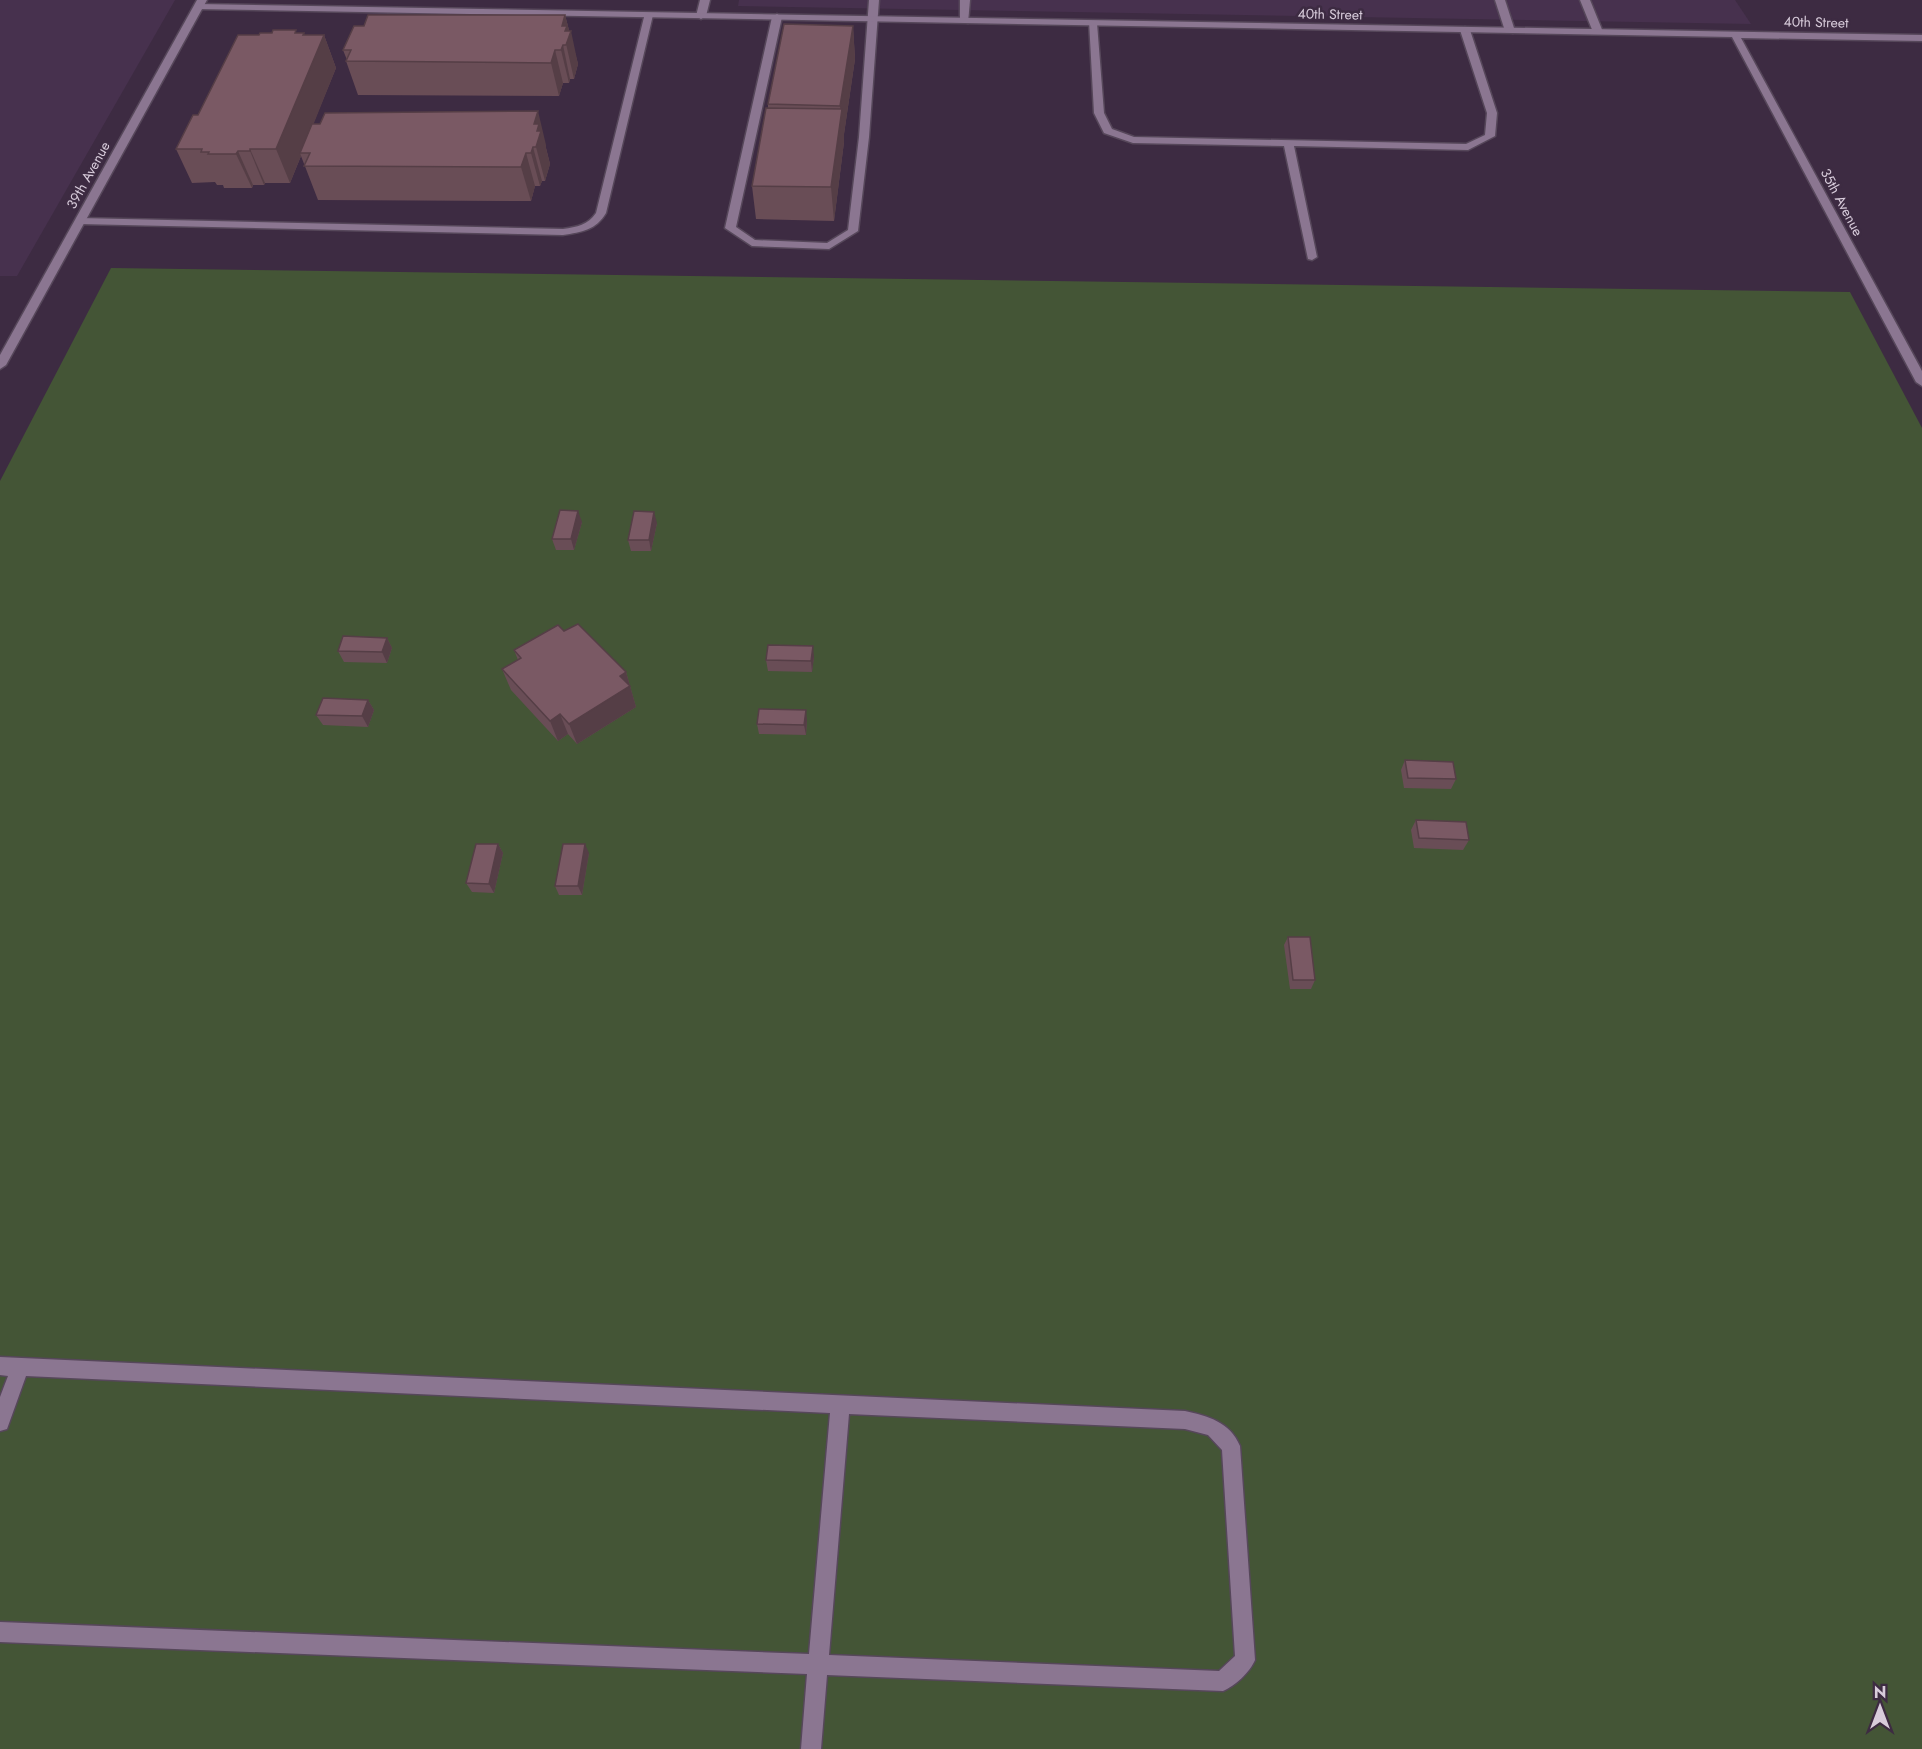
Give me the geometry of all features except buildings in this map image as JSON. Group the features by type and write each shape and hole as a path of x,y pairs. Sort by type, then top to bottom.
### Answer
{"street":[{"path":"701,16 705,0"},
{"path":"777,17 730,228 752,243 829,246 853,231 864,137 874,0"},
{"path":"965,0 965,21"},
{"path":"1500,0 1510,31"},
{"path":"1585,0 1598,32"},
{"name":"40th Street","path":"200,4 648,15 1922,38"},
{"name":"39th Avenue","path":"0,365 200,4"},
{"path":"80,221 563,232 584,229 596,223 602,213 648,15"},
{"path":"1092,23 1099,113 1108,131 1133,140 1468,147 1490,136 1492,113 1465,30"},
{"name":"35th Avenue","path":"1735,35 1922,382"},
{"path":"1288,143 1312,257"},
{"path":"0,1366 1185,1420 1213,1427 1231,1446 1245,1660 1223,1681 0,1632"},
{"path":"0,1422 21,1366"},
{"path":"811,1749 840,1405"}],"shaded area":[{"path":"0,0 175,0 17,276 0,276"},
{"path":"739,0 1735,0 1751,24 738,6"}],"green space":[{"path":"111,268 1850,292 1922,428 1922,1749 0,1749 0,481"}]}
